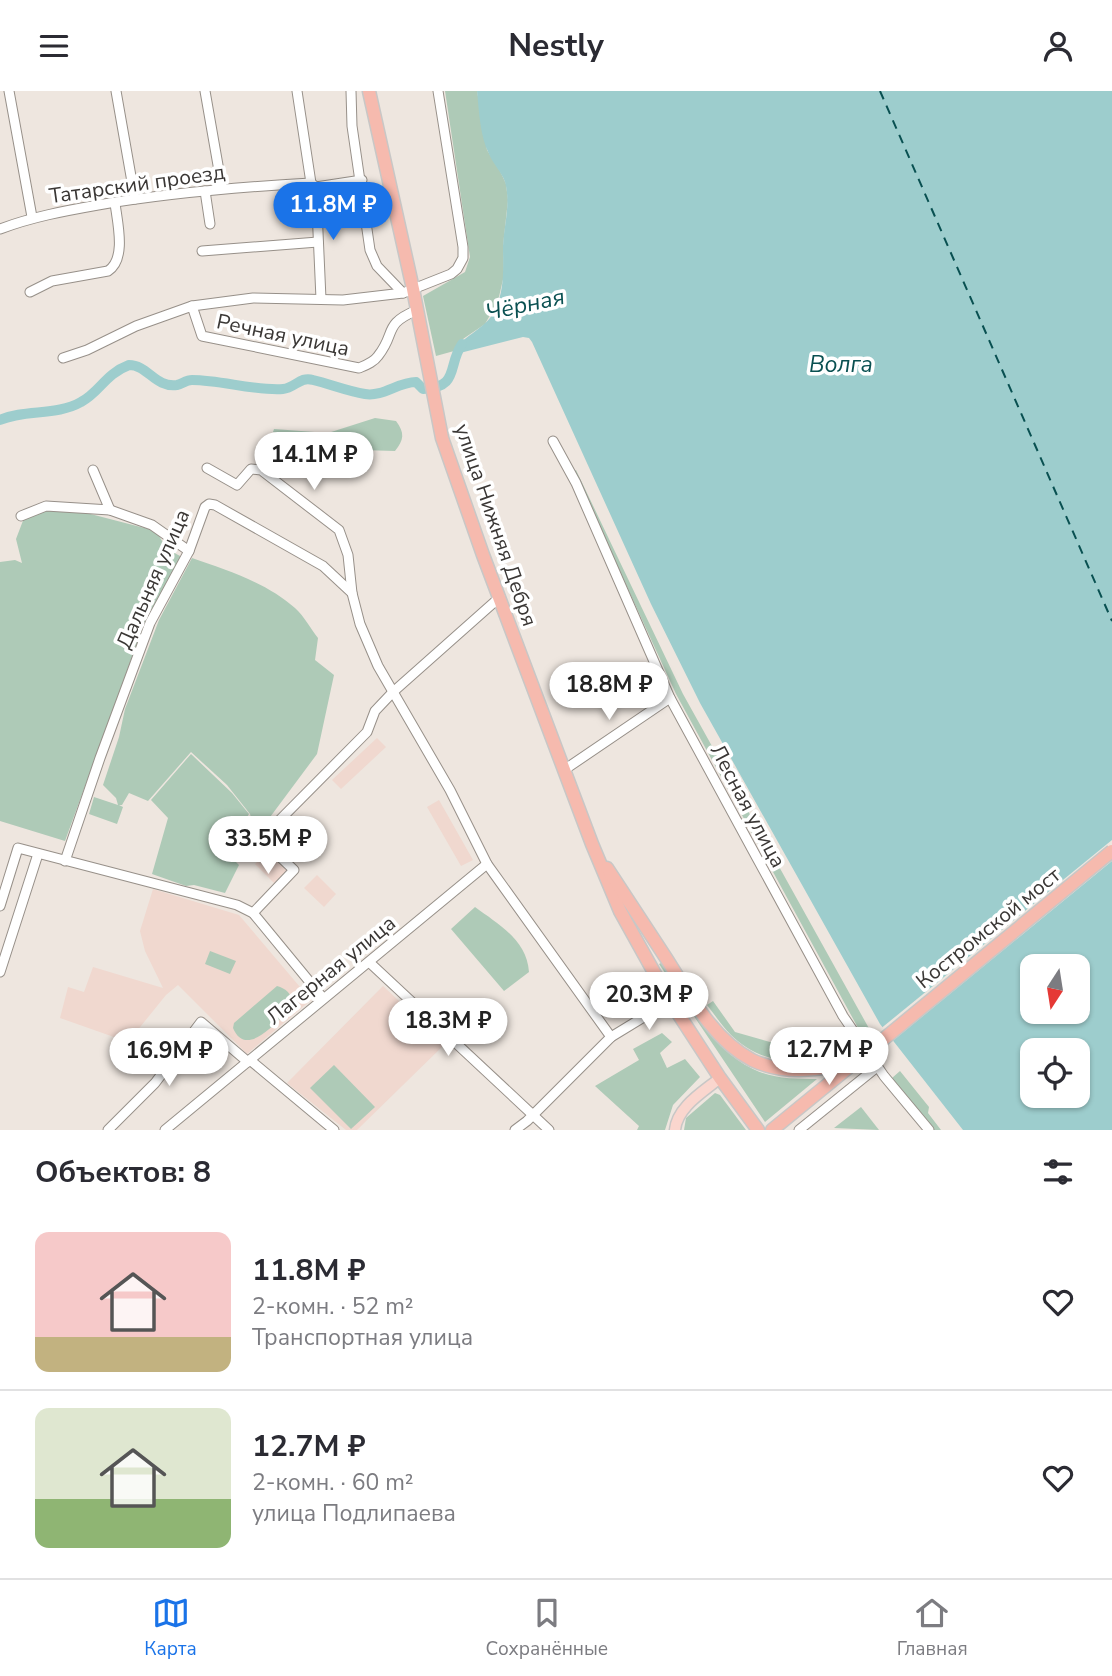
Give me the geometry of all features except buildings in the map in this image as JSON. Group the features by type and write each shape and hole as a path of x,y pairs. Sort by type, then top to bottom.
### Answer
{"highway":[{"name":"улица Нижняя Дебря","path":"369,91 408,291 417,310 442,438 564,770 628,927 670,1001 720,1079 758,1130"},
{"path":"592,844 690,995 726,1042 753,1061 795,1071 817,1070 857,1061"},
{"name":"Костромской мост","path":"772,1130 1112,851"}],"main road":[{"path":"676,1130 678,1117 684,1109 720,1079"}],"street":[{"path":"9,91 32,217"},
{"path":"116,91 135,199"},
{"path":"205,91 222,188"},
{"path":"297,91 313,185 321,299"},
{"path":"351,91 352,126 370,250 377,266 408,291"},
{"path":"192,306 253,298 343,300 408,291 451,274 457,269 463,258 453,174 438,91"},
{"name":"Татарский проезд","path":"0,229 32,217 135,199 222,188 313,185 361,180"},
{"path":"205,191 210,224"},
{"path":"30,292 52,281 108,271 114,267 117,261 118,237 115,203"},
{"path":"202,251 318,242"},
{"name":"Речная улица","path":"63,358 87,350 136,326 192,306 202,336 359,368 377,359 392,326 400,317 417,310"},
{"name":"Лесная улица","path":"553,441 576,483 670,698 843,1016 877,1067 929,1130"},
{"path":"207,468 237,485 251,469 261,470 338,530 348,555 352,593 360,624 378,666 450,790 487,865 611,1037"},
{"path":"93,470 110,510"},
{"name":"Дальняя улица","path":"65,861 150,623 189,551 205,507 209,504 215,505 323,566 352,593"},
{"path":"21,516 46,506 110,510 152,525 189,551"},
{"path":"248,852 367,732 375,711 393,692 500,597"},
{"path":"564,770 670,698"},
{"path":"253,913 294,870 261,839"},
{"path":"0,907 18,848 236,905 253,913 323,998"},
{"path":"0,972 38,854"},
{"name":"Лагерная улица","path":"165,1130 487,865"},
{"path":"369,962 549,1130"},
{"path":"515,1130 611,1037 670,1001"},
{"path":"108,1130 155,1083 201,1022 334,1130"},
{"path":"799,1130 877,1067"}],"shaded area":[{"path":"377,738 386,747 341,789 332,780"},
{"path":"439,800 473,860 461,866 427,807"},
{"path":"267,852 287,870 274,883 255,864"},
{"path":"317,875 336,894 324,907 304,888"},
{"path":"153,889 239,915 311,1000 247,1054 178,985 166,995 128,1042 60,1018 68,987 84,992 93,967 163,988 145,951 140,931"},
{"path":"383,986 445,1044 357,1130 346,1130 287,1083"}],"green space":[{"path":"445,91 477,91 487,150 506,184 508,200 503,246 504,275 498,301 485,324 463,339 454,351 436,356 423,296 465,272 470,257"},
{"path":"375,418 396,421 399,425 402,436 395,451 361,450 273,432 274,429 328,433"},
{"path":"576,470 683,694 871,1032 863,1037 676,694 574,471"},
{"path":"47,510 79,511 156,531 167,549 182,557 159,601 148,613 65,841 0,821 0,562 15,560 22,563 16,539 24,518"},
{"path":"192,558 259,584 295,608 318,638 315,660 334,675 317,754 256,836 250,814 227,785 191,752 148,801 129,793 122,805 119,805 123,807 117,824 89,814 94,797 118,805 116,798 103,785 125,709 159,620"},
{"path":"191,754 232,793 249,814 237,833 243,843 233,859 239,865 225,893 194,885 186,886 152,874 168,818 151,800"},
{"path":"475,907 510,934 527,961 529,972 504,991 451,929"},
{"path":"210,951 236,961 230,974 205,964"},
{"path":"661,963 712,1036 738,1060 776,1077 817,1079 765,1122 659,964"},
{"path":"277,986 290,994 291,1009 261,1035 245,1040 239,1037 233,1028 234,1023"},
{"path":"713,1001 735,1032 816,1055 849,1040 855,1048 824,1059 807,1061 775,1059 759,1054 744,1046 728,1032 707,1005"},
{"path":"662,1033 672,1042 660,1053 667,1068 685,1059 700,1077 673,1105 665,1130 637,1130 639,1126 595,1086 639,1060 633,1049"},
{"path":"334,1065 375,1107 351,1129 310,1088"},
{"path":"900,1071 929,1107 928,1113 941,1130 933,1130 892,1078"},
{"path":"715,1093 720,1095 746,1130 684,1130 686,1118"},
{"path":"861,1107 879,1130 834,1128"}],"water":[{"name":"Волга","path":"477,91 1112,91 1112,1130 963,1130 880,1024 700,703 651,604 532,342 523,337 456,354 454,351 491,317 498,302 503,278 507,190 486,147"}],"pier":[{"path":"1112,840 1112,861 890,1043 879,1030"}],"waterway":[{"name":"Чёрная","path":"0,420 72,406 88,398 114,373 129,365 136,366 169,385 192,380 283,389 308,379 358,393 384,392 416,382 423,389 435,387 448,380 462,344"}],"ferry route":[{"path":"880,91 1112,621"}]}
